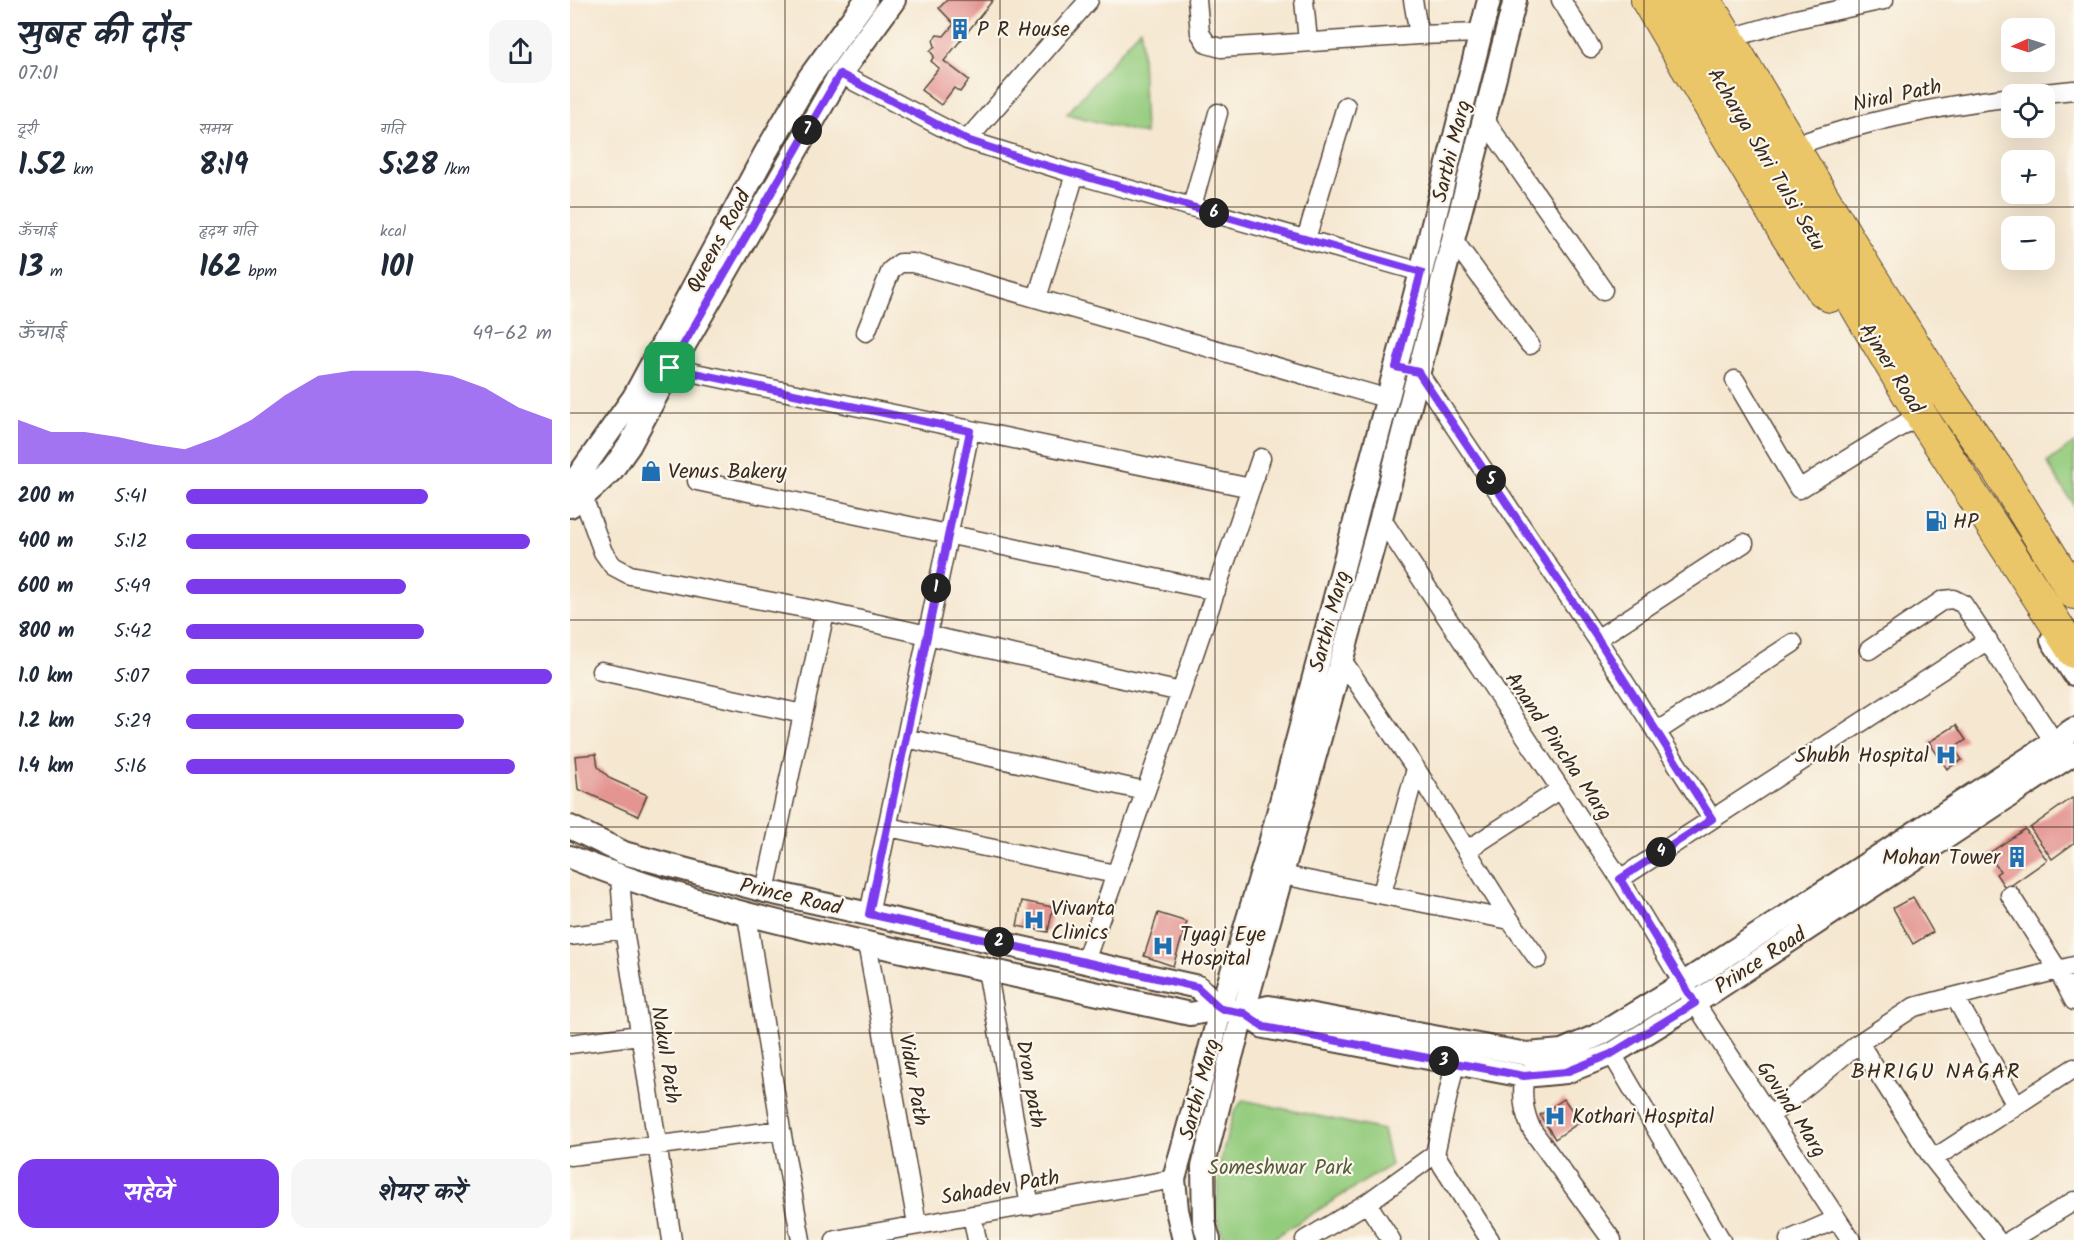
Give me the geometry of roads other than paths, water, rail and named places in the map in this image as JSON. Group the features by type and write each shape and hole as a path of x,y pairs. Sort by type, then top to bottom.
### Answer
{"highway":[{"name":"Ajmer Road","path":"1647,0 1785,233 1822,291 1863,319 1916,417 2074,652"},
{"name":"Acharya Shri Tulsi Setu","path":"1670,0 1863,319"},
{"name":"Ajmer Road","path":"1706,0 1727,39 1884,296 1946,395 1998,470 2074,592"}],"street":[{"name":"Queens Road","path":"574,495 578,476 634,397 749,182 809,78 866,0"},
{"name":"Queens Road","path":"574,495 612,470 629,446 670,368 840,74 894,0"},
{"path":"967,140 1089,0"},
{"path":"1197,0 1200,33 1207,44 1221,48 1308,41 1481,33"},
{"path":"1304,0 1308,41"},
{"path":"1413,0 1419,35"},
{"name":"Sarthi Marg","path":"1184,1240 1177,1210 1174,1179 1267,855 1331,671 1359,511 1489,0"},
{"path":"1209,1240 1204,1222 1203,1167 1282,874 1331,671 1382,518 1452,238 1515,0"},
{"path":"1561,0 1591,48"},
{"path":"1727,39 1796,19 1884,0"},
{"path":"840,74 967,140 1075,174 1421,272"},
{"path":"2055,92 2074,90"},
{"name":"Niral Path","path":"1794,146 1875,121 2001,98"},
{"path":"1306,239 1346,106"},
{"path":"1192,206 1218,113"},
{"path":"1484,119 1603,290"},
{"path":"1037,298 1075,174"},
{"path":"749,182 771,193"},
{"path":"1452,238 1530,345"},
{"path":"866,332 891,270 900,263 913,263 1388,397"},
{"path":"1396,367 1418,372 1598,639 1712,819"},
{"path":"670,368 1251,488"},
{"path":"1735,380 1799,489 1916,417 2074,674"},
{"path":"869,914 970,431"},
{"path":"1085,961 1181,692 1260,458"},
{"path":"697,481 1216,591"},
{"path":"574,495 603,552 613,566 630,575 825,612 1181,692"},
{"path":"1359,511 1382,518"},
{"name":"Anand Pincha Marg","path":"1382,518 1620,879 1695,1003"},
{"path":"1598,639 1744,543"},
{"path":"1869,650 1943,600 1953,599 1963,604 2065,751"},
{"path":"765,891 825,612"},
{"path":"1620,879 1988,640"},
{"path":"1656,732 1793,643"},
{"path":"601,671 803,714"},
{"path":"1331,671 1416,769 1510,920 1538,959"},
{"name":"Prince Road","path":"1244,1013 1264,1027 1524,1076 1566,1072 1611,1054 1695,1003 2065,751 2074,729"},
{"path":"906,738 1145,791"},
{"name":"Prince Road","path":"570,856 620,877 747,915 1190,1014 1221,1009 1244,1013 1269,1007 1527,1054 1562,1051 1601,1034 2065,751"},
{"path":"1382,893 1416,769"},
{"path":"1467,850 1561,789"},
{"name":"Prince Road","path":"570,827 624,853 765,891 1197,987 1221,1009"},
{"path":"888,827 1115,874"},
{"path":"1282,874 1510,920"},
{"name":"Nakul Path","path":"620,877 624,929 639,1035 672,1240"},
{"path":"2010,895 2066,968 2074,1001"},
{"path":"747,915 801,1240"},
{"path":"570,936 624,929"},
{"name":"Vidur Path","path":"867,943 917,1224"},
{"path":"1770,1116 1859,1043 1914,1007 2066,968"},
{"name":"Dron path","path":"987,970 1030,1206"},
{"path":"1955,997 2016,1105"},
{"name":"Govind Marg","path":"1695,1003 1851,1240"},
{"path":"570,1044 639,1035"},
{"path":"1859,1043 1933,1159 1997,1240"},
{"path":"1611,1054 1721,1240"},
{"path":"1305,1240 1366,1203 1435,1154 1455,1063"},
{"path":"1933,1159 2074,1068"},
{"path":"1524,1076 1522,1098 1524,1114 1532,1130 1612,1240"},
{"path":"570,1156 781,1130"},
{"path":"1435,1154 1490,1240"},
{"name":"Sahadev Path","path":"835,1240 1174,1179"},
{"path":"2011,1240 2074,1201"},
{"path":"1366,1203 1390,1240"},
{"path":"972,1215 977,1240"},
{"path":"1789,1240 1837,1219"}],"place":[{"name":"P R House","path":"960,29"},
{"name":"Venus Bakery","path":"651,471"},
{"name":"HP","path":"1936,521"},
{"name":"Shubh Hospital","path":"1946,755"},
{"name":"Mohan Tower","path":"2017,857"},
{"name":"Vivanta Clinics","path":"1034,920"},
{"name":"Tyagi Eye Hospital","path":"1163,946"},
{"name":"Kothari Hospital","path":"1555,1116"}],"district":[{"name":"BHRIGU NAGAR","path":"1936,1070"}],"park label":[{"name":"Someshwar Park","path":"1280,1167"}]}
